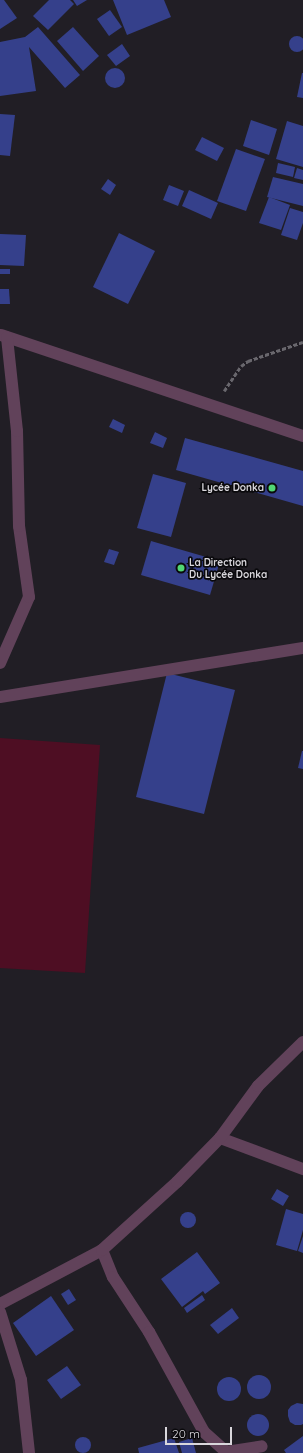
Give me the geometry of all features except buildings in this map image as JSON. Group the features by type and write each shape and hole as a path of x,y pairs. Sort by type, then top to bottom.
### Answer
{"street":[{"path":"0,663 29,597 19,526 17,431 4,336 303,436"},
{"path":"0,697 303,648"},
{"path":"0,1304 102,1250 177,1182 220,1138 258,1086 303,1042"},
{"path":"220,1138 303,1170"},
{"path":"102,1250 113,1277 149,1332 193,1409 204,1432 226,1452 262,1446"},
{"path":"0,1312 21,1380 29,1453"}],"path":[{"path":"212,405 245,364 259,356 303,342"}],"shaded area":[{"path":"0,738 100,745 85,973 0,968"}],"place":[{"name":"Lycée Donka","path":"272,488"},
{"name":"La Direction Du Lycée Donka","path":"181,568"}]}
